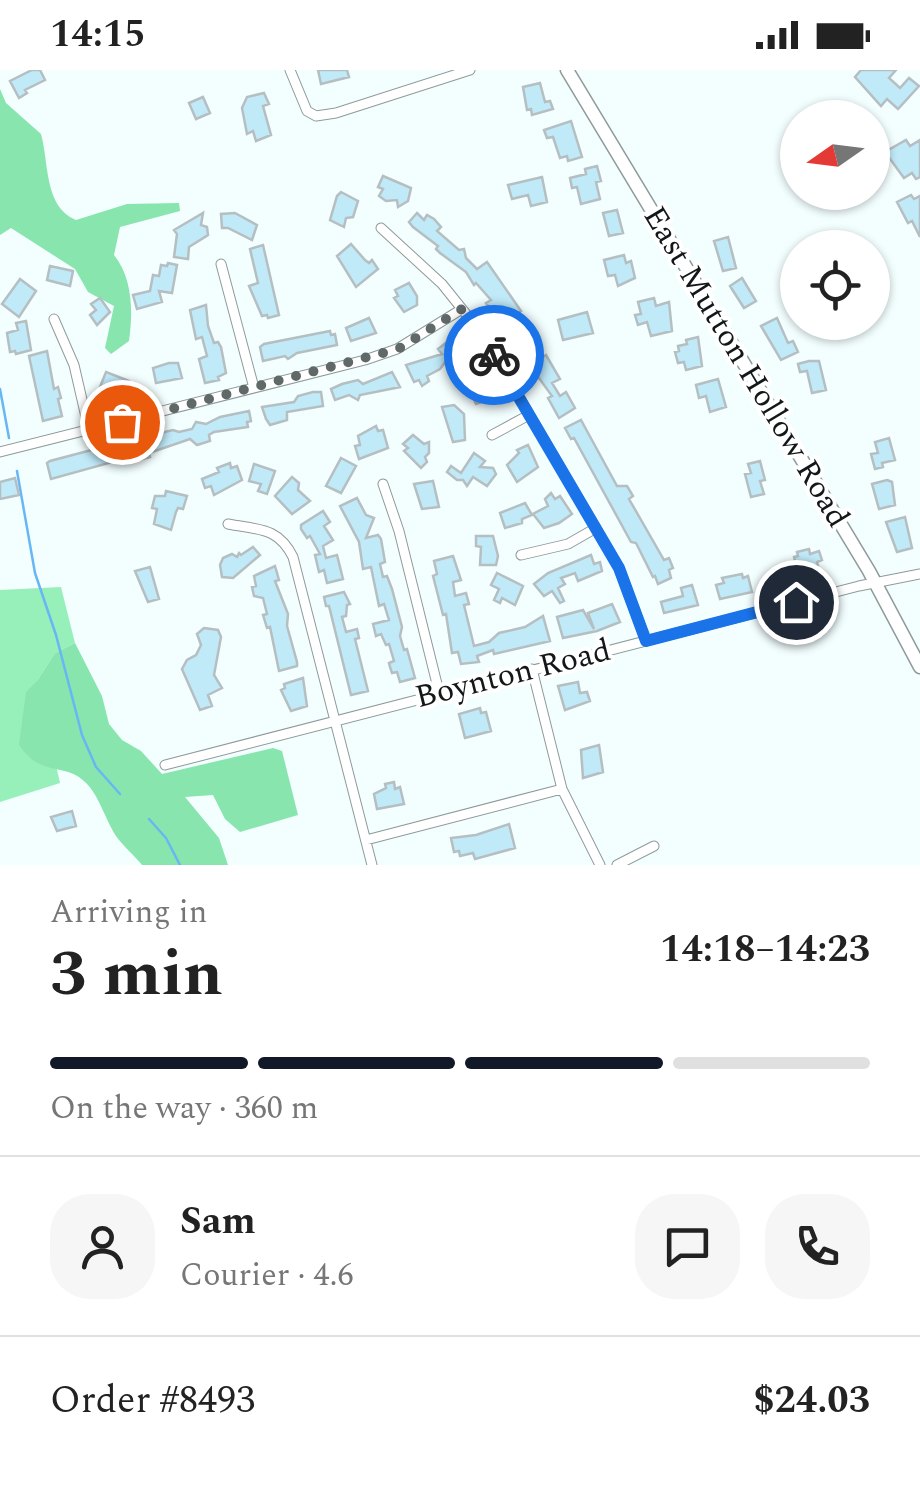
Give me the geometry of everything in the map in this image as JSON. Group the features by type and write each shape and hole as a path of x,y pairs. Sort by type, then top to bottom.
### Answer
{"street":[{"path":"290,70 307,111 316,116 336,114 470,70"},
{"name":"East Mutton Hollow Road","path":"567,70 877,584 920,667"},
{"path":"381,228 442,284 483,335 626,584 646,641"},
{"path":"221,264 254,388"},
{"path":"0,452 398,349 462,309"},
{"path":"54,320 74,365 89,430"},
{"path":"492,435 529,415"},
{"path":"383,484 400,531 438,692"},
{"path":"228,524 274,533 285,541 293,557 372,865"},
{"path":"521,555 568,544 596,528"},
{"name":"Boynton Road","path":"165,765 438,692 920,574"},
{"path":"532,669 562,790 600,865"},
{"path":"366,840 562,790"},
{"path":"616,865 654,846"}],"green space":[{"path":"0,89 6,103 41,134 53,195 66,214 76,220 127,204 179,203 180,211 120,227 114,255 128,285 130,330 129,341 111,354 105,348 114,306 88,292 75,269 11,228 0,235"},
{"path":"61,587 75,643 55,653 37,681 60,783 0,802 0,590"},
{"path":"75,643 102,696 109,724 162,774 273,748 282,751 298,815 240,832 225,819 213,795 185,797 219,838 228,865 142,865 116,836 85,782 69,772 36,762 19,745 26,692 55,653"}],"building":[{"path":"40,70 45,80 25,90 27,93 19,98 10,81"},
{"path":"318,70 347,70 349,77 321,84"},
{"path":"861,70 896,70 889,78 900,88 909,78 919,86 898,109 890,100 876,100 855,77"},
{"path":"540,83 545,102 550,101 553,109 532,115 531,109 527,110 523,87"},
{"path":"264,93 269,104 263,106 271,135 256,141 253,131 247,134 242,108 247,97"},
{"path":"203,97 210,113 196,119 189,103"},
{"path":"571,121 582,157 568,161 567,156 560,158 553,137 547,138 544,130"},
{"path":"906,140 910,146 920,140 920,177 916,179 912,173 904,178 890,159 890,149"},
{"path":"597,166 600,199 581,204 570,178"},
{"path":"383,176 411,188 408,201 398,207 397,200 386,201 379,196"},
{"path":"542,177 547,202 531,206 528,195 512,199 508,185"},
{"path":"341,192 358,201 353,217 346,218 344,227 330,220"},
{"path":"911,195 914,199 920,196 920,237 897,202"},
{"path":"617,210 623,233 609,236 603,213"},
{"path":"203,213 201,225 207,227 208,235 189,247 188,259 174,257 174,230"},
{"path":"235,213 257,225 252,240 222,228 221,214"},
{"path":"417,213 424,220 427,215 434,219 441,227 437,231 459,250 464,249 466,258 477,269 487,262 521,311 504,323 499,321 486,303 491,300 466,272 409,222"},
{"path":"728,237 736,268 723,271 714,241"},
{"path":"351,244 378,269 356,287 337,256"},
{"path":"263,245 279,315 268,318 262,316 249,286 258,283 250,249"},
{"path":"624,255 626,263 631,261 635,278 618,286 615,275 608,276 604,260"},
{"path":"161,265 177,265 172,293 159,291 162,302 137,309 133,295 150,291 153,275 159,276"},
{"path":"50,266 73,271 70,286 47,280"},
{"path":"742,278 756,301 744,308 730,286"},
{"path":"20,279 36,291 19,317 2,304"},
{"path":"409,283 417,296 417,305 404,312 394,298 398,296 395,290"},
{"path":"100,298 110,312 97,325 90,315 96,310 91,304"},
{"path":"654,298 656,306 669,302 672,331 651,336 647,322 638,325 635,315 641,314 638,302"},
{"path":"206,305 208,326 214,343 221,347 226,373 219,380 205,383 199,359 207,356 202,337 196,339 190,310"},
{"path":"587,312 593,333 563,340 558,320"},
{"path":"369,318 376,333 351,341 346,328"},
{"path":"777,318 780,340 793,341 798,352 781,360 761,326"},
{"path":"26,321 31,350 10,352 7,333 18,330 16,323"},
{"path":"524,323 536,341 528,344 535,357 538,360 546,355 560,379 552,383 560,396 566,392 575,408 559,418 548,398 552,396 513,342 518,338 508,327"},
{"path":"330,331 335,334 337,345 297,353 288,359 285,356 263,361 260,347 264,344"},
{"path":"460,332 470,346 449,357 440,369 427,376 429,381 422,386 419,380 414,382 406,365 442,354 438,349"},
{"path":"698,337 702,366 686,370 684,362 678,363 675,352 679,351 678,346 687,344 686,340"},
{"path":"47,351 54,389 58,387 61,398 58,399 62,416 43,421 29,356"},
{"path":"819,361 826,390 812,393 807,371 800,372 798,364"},
{"path":"178,363 182,378 156,383 153,368"},
{"path":"106,372 129,381 122,397 107,396 109,390 100,387"},
{"path":"392,372 400,387 360,395 358,400 349,395 335,400 331,389 358,380 363,384"},
{"path":"718,379 726,407 710,412 706,396 699,398 696,385"},
{"path":"490,381 498,396 476,404 470,391"},
{"path":"321,392 323,406 287,412 287,420 270,425 266,419 262,407 294,402 298,396"},
{"path":"454,405 464,414 465,440 453,442 442,407"},
{"path":"249,411 248,427 214,432 209,435 210,441 197,445 190,439 142,459 129,460 125,454 122,442 192,429 196,422 206,424"},
{"path":"581,420 617,486 627,486 633,496 629,499 664,560 669,558 671,578 658,584 574,438 571,439 565,428"},
{"path":"376,426 378,431 383,430 388,448 359,459 355,446 360,445 358,436"},
{"path":"413,435 424,444 429,442 427,462 421,468 404,451 408,448 403,444"},
{"path":"889,438 895,460 875,469 871,454 878,453 875,442"},
{"path":"528,445 538,467 517,482 507,465 519,453 517,450"},
{"path":"99,448 105,450 109,463 51,479 47,463 50,461"},
{"path":"474,453 485,461 480,467 493,468 496,474 487,486 473,477 467,486 447,472 451,466 461,473"},
{"path":"341,458 356,466 341,493 326,486"},
{"path":"760,461 764,494 751,497 745,474 751,473 748,464"},
{"path":"230,463 231,468 237,466 242,480 214,495 202,479"},
{"path":"254,464 275,471 267,494 258,491 261,484 249,481"},
{"path":"292,477 310,501 292,514 275,496"},
{"path":"15,478 19,495 0,499 0,482"},
{"path":"433,481 439,507 422,509 414,484"},
{"path":"892,482 895,505 879,509 872,484"},
{"path":"166,491 187,496 183,509 176,512 171,530 154,524 155,496 165,496"},
{"path":"551,493 555,499 560,496 572,514 544,528 533,514 548,506 545,499"},
{"path":"357,498 366,515 374,518 366,538 378,535 381,539 383,577 387,576 392,589 402,627 400,636 415,678 400,682 397,672 392,673 390,667 389,663 394,661 389,644 381,634 376,636 373,624 389,620 384,604 379,606 371,567 363,569 359,542 340,506"},
{"path":"525,503 532,515 505,528 500,513"},
{"path":"323,511 330,522 324,526 333,540 323,546 326,558 337,555 343,579 327,583 324,570 319,572 315,555 320,554 301,529 301,525"},
{"path":"905,517 912,548 897,552 886,522"},
{"path":"476,536 493,536 496,565 480,565 481,547 476,546"},
{"path":"253,547 260,555 233,578 222,577 223,558 232,554 237,557"},
{"path":"809,549 810,554 819,551 820,574 800,579 794,557"},
{"path":"591,555 594,564 600,562 602,571 578,581 575,573 561,578 565,584 558,588 564,601 560,603 552,591 544,596 534,584 548,573"},
{"path":"453,556 461,580 453,582 455,596 466,593 469,604 464,605 474,646 543,616 550,641 494,654 493,650 477,656 479,662 461,664 458,652 452,653 446,614 443,615 433,576 437,574 434,561"},
{"path":"275,566 279,580 275,581 288,614 287,626 297,662 297,666 279,671 270,627 267,628 263,615 267,614 263,598 254,596 252,587 256,586 254,576"},
{"path":"150,567 159,599 148,602 135,571"},
{"path":"497,573 523,586 515,605 502,598 500,603 494,600 499,589 491,585"},
{"path":"742,574 743,578 748,576 752,592 720,599 716,585 724,583 722,578"},
{"path":"692,585 698,605 664,613 661,602 683,596 681,588"},
{"path":"344,592 350,604 342,617 346,632 357,629 359,638 355,639 368,691 351,695 324,597"},
{"path":"612,604 620,622 563,638 557,617 583,610 594,629 588,613"},
{"path":"204,628 218,630 221,637 214,675 222,688 208,695 212,706 200,710 182,669 196,655 201,645 197,634"},
{"path":"303,678 307,706 291,711 281,690 284,684"},
{"path":"578,682 580,693 587,692 590,701 565,710 558,686"},
{"path":"480,708 481,713 486,712 491,731 465,738 459,714"},
{"path":"599,745 603,772 583,778 581,750"},
{"path":"394,782 395,789 400,787 404,804 377,809 374,794"},
{"path":"72,811 76,826 57,831 51,817"},
{"path":"509,824 515,848 475,859 473,853 460,856 459,851 454,852 451,838"}],"waterway":[{"path":"0,389 9,438"},
{"path":"17,471 35,573 82,735 96,767 120,794"},
{"path":"149,819 166,838 180,865"}],"way so far":[{"path":"122,422 365,360 398,349 462,309 494,355"}],"route":[{"path":"494,355 619,568 646,641 796,602"}]}
